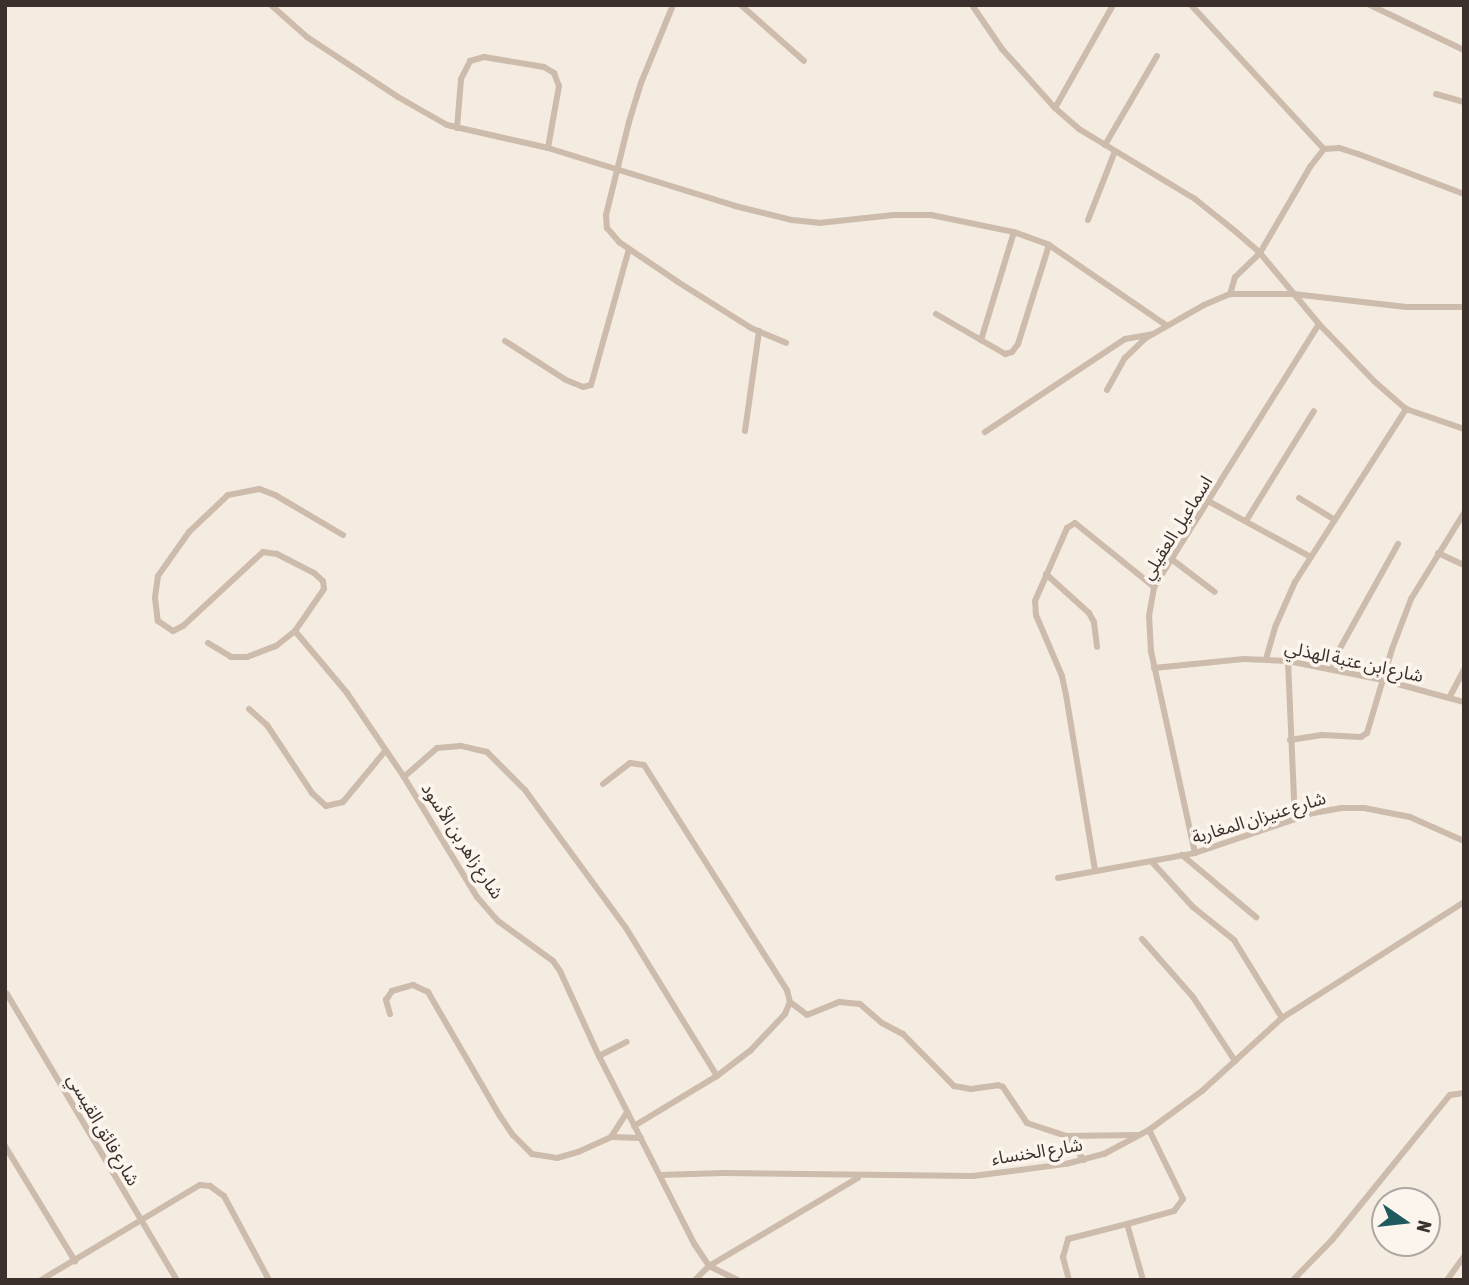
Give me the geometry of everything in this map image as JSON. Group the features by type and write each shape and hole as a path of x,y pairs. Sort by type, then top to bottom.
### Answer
{"street":[{"path":"271,5 307,37 429,116 457,128 548,148 735,206 806,222 931,215 1014,232 1049,245 1166,325"},
{"path":"673,5 641,83 607,215 607,228 629,249 759,331 786,343"},
{"path":"741,5 804,61"},
{"path":"972,5 990,36 1055,108 1079,129 1195,199 1260,253 1319,324 1383,390 1406,409 1464,429"},
{"path":"1055,108 1113,5"},
{"path":"1191,5 1324,149"},
{"path":"1370,5 1464,50"},
{"path":"1105,145 1157,56"},
{"path":"457,128 461,79 470,61 484,57 544,67 554,73 559,86 548,148"},
{"path":"1436,94 1464,102"},
{"path":"1230,294 1237,272 1260,253 1310,167 1324,149 1339,148 1358,154 1464,194"},
{"path":"1088,220 1115,151"},
{"path":"981,340 1014,232"},
{"path":"936,314 1005,354 1015,348 1049,245"},
{"path":"505,341 566,380 583,387 592,385 629,249"},
{"path":"1107,390 1125,358 1153,334 1230,294 1293,294 1387,306 1464,307"},
{"name":"اسماعيل العقيلي","path":"1195,853 1154,668 1149,616 1154,587 1170,558 1210,502 1319,324"},
{"path":"745,431 759,331"},
{"path":"985,432 1125,339 1153,334"},
{"path":"1266,659 1279,618 1311,557 1406,409"},
{"path":"1245,522 1314,411"},
{"path":"208,643 231,657 247,657 276,646 295,631 322,593 324,584 314,573 277,554 260,554 183,626 173,631 158,621 155,598 158,576 189,532 218,502 238,491 259,489 275,495 343,535"},
{"path":"1299,498 1335,520"},
{"path":"1210,502 1311,557"},
{"path":"1290,740 1322,735 1364,735 1369,730 1408,608 1464,513"},
{"path":"1095,870 1066,695 1035,608 1046,574 1067,528 1077,523 1154,587"},
{"path":"1329,668 1398,544"},
{"path":"1438,553 1464,565"},
{"path":"1170,558 1215,592"},
{"path":"1046,574 1089,613 1095,628 1097,647"},
{"path":"295,631 347,693 404,777"},
{"name":"شارع ابن عتبة الهذلي","path":"1154,668 1266,659 1288,661 1383,680 1464,702"},
{"path":"1288,661 1295,819"},
{"path":"1449,698 1464,670"},
{"path":"249,709 272,733 312,793 326,806 343,802 386,750"},
{"name":"شارع زاهر بن الأسود","path":"709,1266 598,1056 556,965 498,920 477,897 404,777 437,748 460,746 486,752 524,790 626,928 717,1076"},
{"path":"603,784 630,763 644,765 787,990 790,1002 800,1012 810,1015 840,1002 856,1002 882,1023 903,1034 954,1086 971,1089 998,1085 1008,1092 1027,1123 1066,1136 1146,1132 1183,1199 1174,1211 1068,1239 1063,1252 1069,1280"},
{"name":"شارع عنيزان المغاربة","path":"1058,878 1195,853 1327,810 1364,808 1410,817 1464,841"},
{"path":"1182,855 1256,917"},
{"path":"1152,862 1193,907 1234,940 1282,1018"},
{"name":"شارع الخنساء","path":"660,1175 723,1172 859,1177 918,1173 973,1176 1084,1160 1115,1149 1146,1132 1202,1091 1282,1018 1464,902"},
{"path":"1142,939 1193,997 1236,1061"},
{"path":"390,1014 386,1000 392,991 413,985 428,992 500,1116 513,1135 532,1154 557,1158 611,1137 641,1138"},
{"name":"شارع فائق القيسي","path":"7,994 177,1280"},
{"path":"634,1126 717,1076 765,1036 785,1014 790,1002"},
{"path":"598,1056 626,1042"},
{"path":"1293,1280 1366,1200 1450,1096 1464,1093"},
{"path":"611,1137 627,1112"},
{"path":"1066,1136 1084,1160"},
{"path":"5,1146 75,1261"},
{"path":"695,1280 709,1266 859,1177"},
{"path":"46,1279 189,1189 200,1185 209,1186 224,1196 269,1280"},
{"path":"1127,1224 1143,1280"},
{"path":"1447,1280 1464,1257"},
{"path":"709,1266 738,1280"}]}
